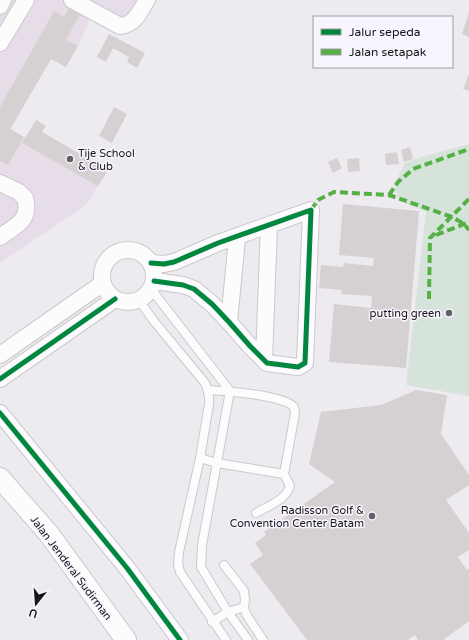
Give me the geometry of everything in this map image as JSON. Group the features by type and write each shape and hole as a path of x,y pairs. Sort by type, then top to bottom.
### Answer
{"street":[{"path":"0,6 3,0"},
{"path":"0,43 26,0"},
{"path":"72,0 120,26 125,26 133,21 147,0"},
{"path":"0,183 19,192 25,198 27,211 24,219 0,237"},
{"path":"151,263 164,264 174,262 218,243 237,238 311,210 305,363 298,367 270,364 264,360 229,322 194,289 170,282 153,285"},
{"path":"264,360 269,225"},
{"path":"229,322 237,238"},
{"path":"131,250 139,252 151,263 154,272 153,285 146,295 140,300 131,302 123,302 115,299 103,283 102,274 104,266 108,259 119,252 131,250"},
{"path":"0,355 103,283"},
{"path":"0,379 115,299"},
{"path":"0,414 127,568 180,640"},
{"name":"Jalan Jenderal Sudirman","path":"0,478 49,534 126,640"}],"lane":[{"path":"153,285 230,391 202,545 201,567 228,612 248,640"},
{"path":"140,300 153,320 208,390 209,404 200,458 179,552 178,564 180,572 212,622 226,640"},
{"path":"208,390 230,391 284,402 294,407 295,413 284,474 290,486 289,492 284,497 256,513"},
{"path":"200,458 217,463 284,474"},
{"path":"224,565 244,591 244,607 250,621 263,640"},
{"path":"212,622 228,612 244,607"}],"shaded area":[{"path":"0,0 148,0 129,33 92,14 78,46 66,67 51,59 11,129 24,137 108,170 86,205 0,263"},
{"path":"469,144 469,396 406,385 426,212 402,201 396,192 394,185 405,163"}],"building":[{"path":"69,8 80,14 66,40 78,46 66,67 51,59 10,129 24,137 8,165 0,161 0,107 54,11 64,17"},
{"path":"469,12 469,37 462,34"},
{"path":"109,34 145,53 137,68 127,62 129,57 113,48 106,62 97,57"},
{"path":"469,74 469,91 463,89"},
{"path":"114,107 127,114 112,143 99,136"},
{"path":"36,120 46,126 42,132 108,170 98,186 22,143"},
{"path":"410,147 413,159 404,162 401,150"},
{"path":"397,152 399,164 386,165 385,154"},
{"path":"337,158 342,168 333,173 328,162"},
{"path":"359,158 360,171 348,172 347,159"},
{"path":"343,204 419,211 406,368 329,362 334,304 371,308 372,296 341,294 342,290 319,288 321,265 343,267 344,263 373,266 374,258 339,255"},
{"name":"Radisson Golf & Convention Center Batam","path":"416,390 447,395 441,434 469,475 469,485 446,500 469,533 469,550 458,557 467,570 469,568 469,621 443,640 418,640 415,635 408,640 307,640 250,564 263,555 255,543 266,535 264,532 335,482 309,464 321,412 381,405"}],"marked path":[{"path":"389,195 398,182 413,169 469,149"},
{"path":"311,210 318,200 334,192 389,195 452,217 464,224 469,230"},
{"path":"429,299 430,238 469,199"},
{"path":"436,235 467,223"}],"cycle path":[{"path":"151,263 164,264 174,262 218,243 311,210 305,363 298,367 267,363 212,304 194,289 183,285 154,281"},
{"path":"0,379 115,299"},
{"path":"0,413 127,568 180,640"}],"place":[{"name":"Tije School & Club","path":"70,159"},
{"name":"putting green","path":"449,313"},
{"name":"Radisson Golf & Convention Center Batam","path":"372,516"}]}
